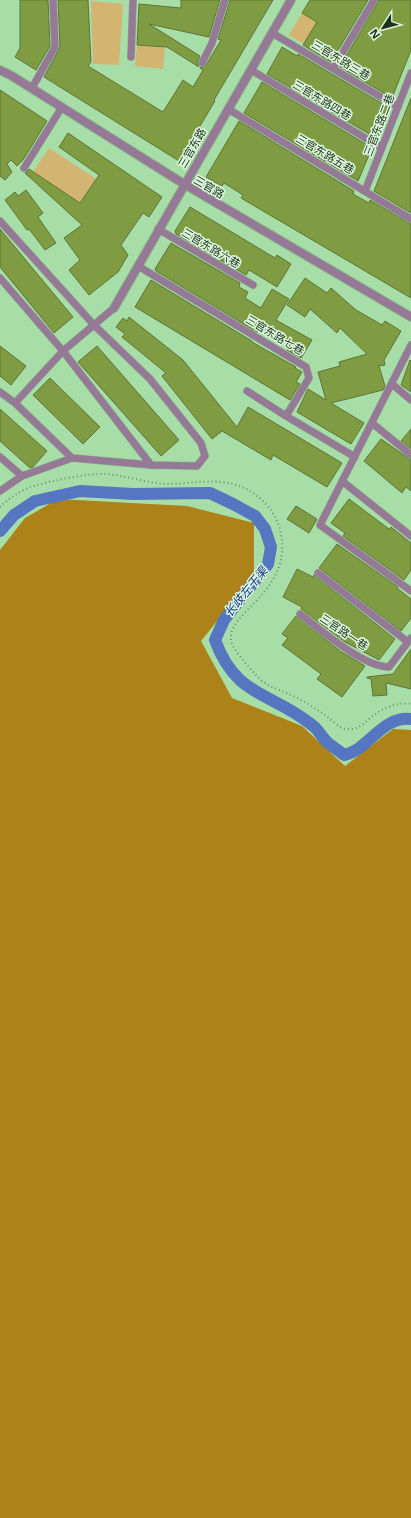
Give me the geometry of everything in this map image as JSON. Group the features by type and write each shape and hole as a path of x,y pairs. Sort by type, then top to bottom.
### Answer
{"street":[{"name":"三官东路","path":"114,308 158,229 291,0"},
{"name":"三官路","path":"0,70 32,88 184,184 411,317"}],"lane":[{"path":"32,88 55,46 53,0"},
{"path":"131,57 133,0"},
{"path":"202,63 212,43 225,0"},
{"path":"333,69 374,0"},
{"name":"三官东路三巷","path":"272,33 398,107"},
{"name":"三官东路四巷","path":"251,70 382,148"},
{"name":"三官东路二巷","path":"365,191 398,107 408,91 411,73"},
{"path":"24,168 62,108"},
{"name":"三官东路五巷","path":"228,109 411,218"},
{"path":"0,220 94,325 150,379 201,443 205,456 197,466 151,465 72,458 22,476 0,491"},
{"name":"三官东路六巷","path":"158,229 253,285"},
{"name":"三官东路七巷","path":"138,266 306,366 309,378 286,416"},
{"path":"0,278 64,351 151,465"},
{"path":"15,403 64,351 114,308"},
{"path":"411,345 398,367 392,384 320,525 411,591"},
{"path":"392,384 411,400"},
{"path":"247,391 355,457"},
{"path":"0,392 15,403 72,458"},
{"path":"372,423 411,455"},
{"path":"0,457 22,476"},
{"path":"342,481 411,536"},
{"path":"318,574 410,640"},
{"name":"三官路一巷","path":"300,614 348,650 380,667 389,667 410,640"}],"path":[{"path":"0,507 18,494 34,486 103,474 167,484 219,481 238,485 253,492 270,508 276,518 282,542 282,558 272,583 244,614 231,632 231,641 235,648 256,676 266,684 305,702 346,729 360,727 374,714 387,707 396,704 411,704"}],"shaded area":[{"path":"91,1 123,4 119,65 93,64"},
{"path":"302,13 317,22 304,44 289,35"},
{"path":"137,45 165,47 163,69 135,66"},
{"path":"49,148 96,179 80,203 33,172"},
{"path":"58,499 187,506 254,523 254,575 201,641 232,698 302,726 345,766 393,729 411,730 411,1518 0,1518 0,550 25,518"}],"building":[{"path":"20,0 48,0 50,46 36,70 15,57 20,48"},
{"path":"58,0 88,0 91,62 88,66 163,112 183,80 193,87 203,70 200,68 206,65 221,40 218,39 230,0 273,0 179,161 44,77 60,47"},
{"path":"181,0 220,0 209,37 149,24 200,56 197,63 199,67 167,47 137,45 139,4 181,8"},
{"path":"310,0 368,0 331,62 303,45 317,22 302,13"},
{"path":"379,0 411,0 411,50 392,98 340,67"},
{"path":"282,47 297,56 298,54 388,107 376,138 267,74"},
{"path":"262,82 372,148 358,181 244,113"},
{"path":"0,90 47,121 23,160 17,166 11,160 7,164 12,172 5,180 0,176"},
{"path":"411,98 411,213 374,191"},
{"path":"239,121 354,191 353,194 369,203 370,200 411,224 411,298 241,198 243,195 224,183 222,186 206,177"},
{"path":"68,133 162,197 149,217 143,213 121,245 128,255 118,272 89,295 69,270 80,260 64,238 82,225 25,173 29,169 80,203 99,175 59,147"},
{"path":"26,190 43,213 38,217 56,243 45,250 29,229 27,230 5,200 15,192 18,196"},
{"path":"190,207 275,258 277,255 291,264 277,287 249,270 246,275 176,234 175,231"},
{"path":"0,229 73,317 54,333 0,267"},
{"path":"171,243 240,283 239,287 248,292 245,298 261,308 272,289 289,299 276,320 312,340 301,358 287,350 291,342 261,326 257,332 156,271 155,269"},
{"path":"305,278 327,293 331,288 356,310 382,325 385,321 401,331 384,360 385,365 379,366 385,386 383,390 331,403 364,423 351,444 297,412 308,389 326,400 318,372 340,366 339,362 367,354 340,328 337,333 310,309 305,317 287,305"},
{"path":"151,280 302,372 296,382 300,384 290,400 135,307"},
{"path":"129,317 183,360 237,427 248,407 342,463 327,487 273,455 271,460 222,431 212,439 162,376 166,373 122,337 125,334 116,327 123,318 127,321"},
{"path":"0,346 26,366 11,385 0,376"},
{"path":"97,346 179,440 161,456 78,362"},
{"path":"410,360 411,361 411,392 401,385"},
{"path":"50,378 100,427 83,444 33,395"},
{"path":"0,409 47,451 33,467 30,468 0,441"},
{"path":"411,429 411,449 401,441"},
{"path":"381,439 411,460 411,491 406,487 402,493 364,461"},
{"path":"349,499 389,529 391,527 411,543 411,570 404,580 343,536 345,533 331,523"},
{"path":"296,506 317,519 309,533 287,519"},
{"path":"337,544 398,587 397,588 411,599 411,618 401,631 319,568"},
{"path":"297,569 313,577 314,575 395,639 379,660 345,642 301,609 302,607 283,597"},
{"path":"296,616 340,651 365,666 342,697 317,679 321,674 282,645 288,638 282,634"},
{"path":"411,649 411,689 386,683 387,695 373,696 371,679 367,677 393,674"}],"waterway":[{"name":"长歧左干渠","path":"0,531 14,515 35,501 80,491 133,494 210,493 255,516 265,529 271,547 268,564 224,620 215,640 233,673 244,684 256,692 297,714 312,725 330,745 344,755 361,747 391,723 401,719 411,719"}]}
